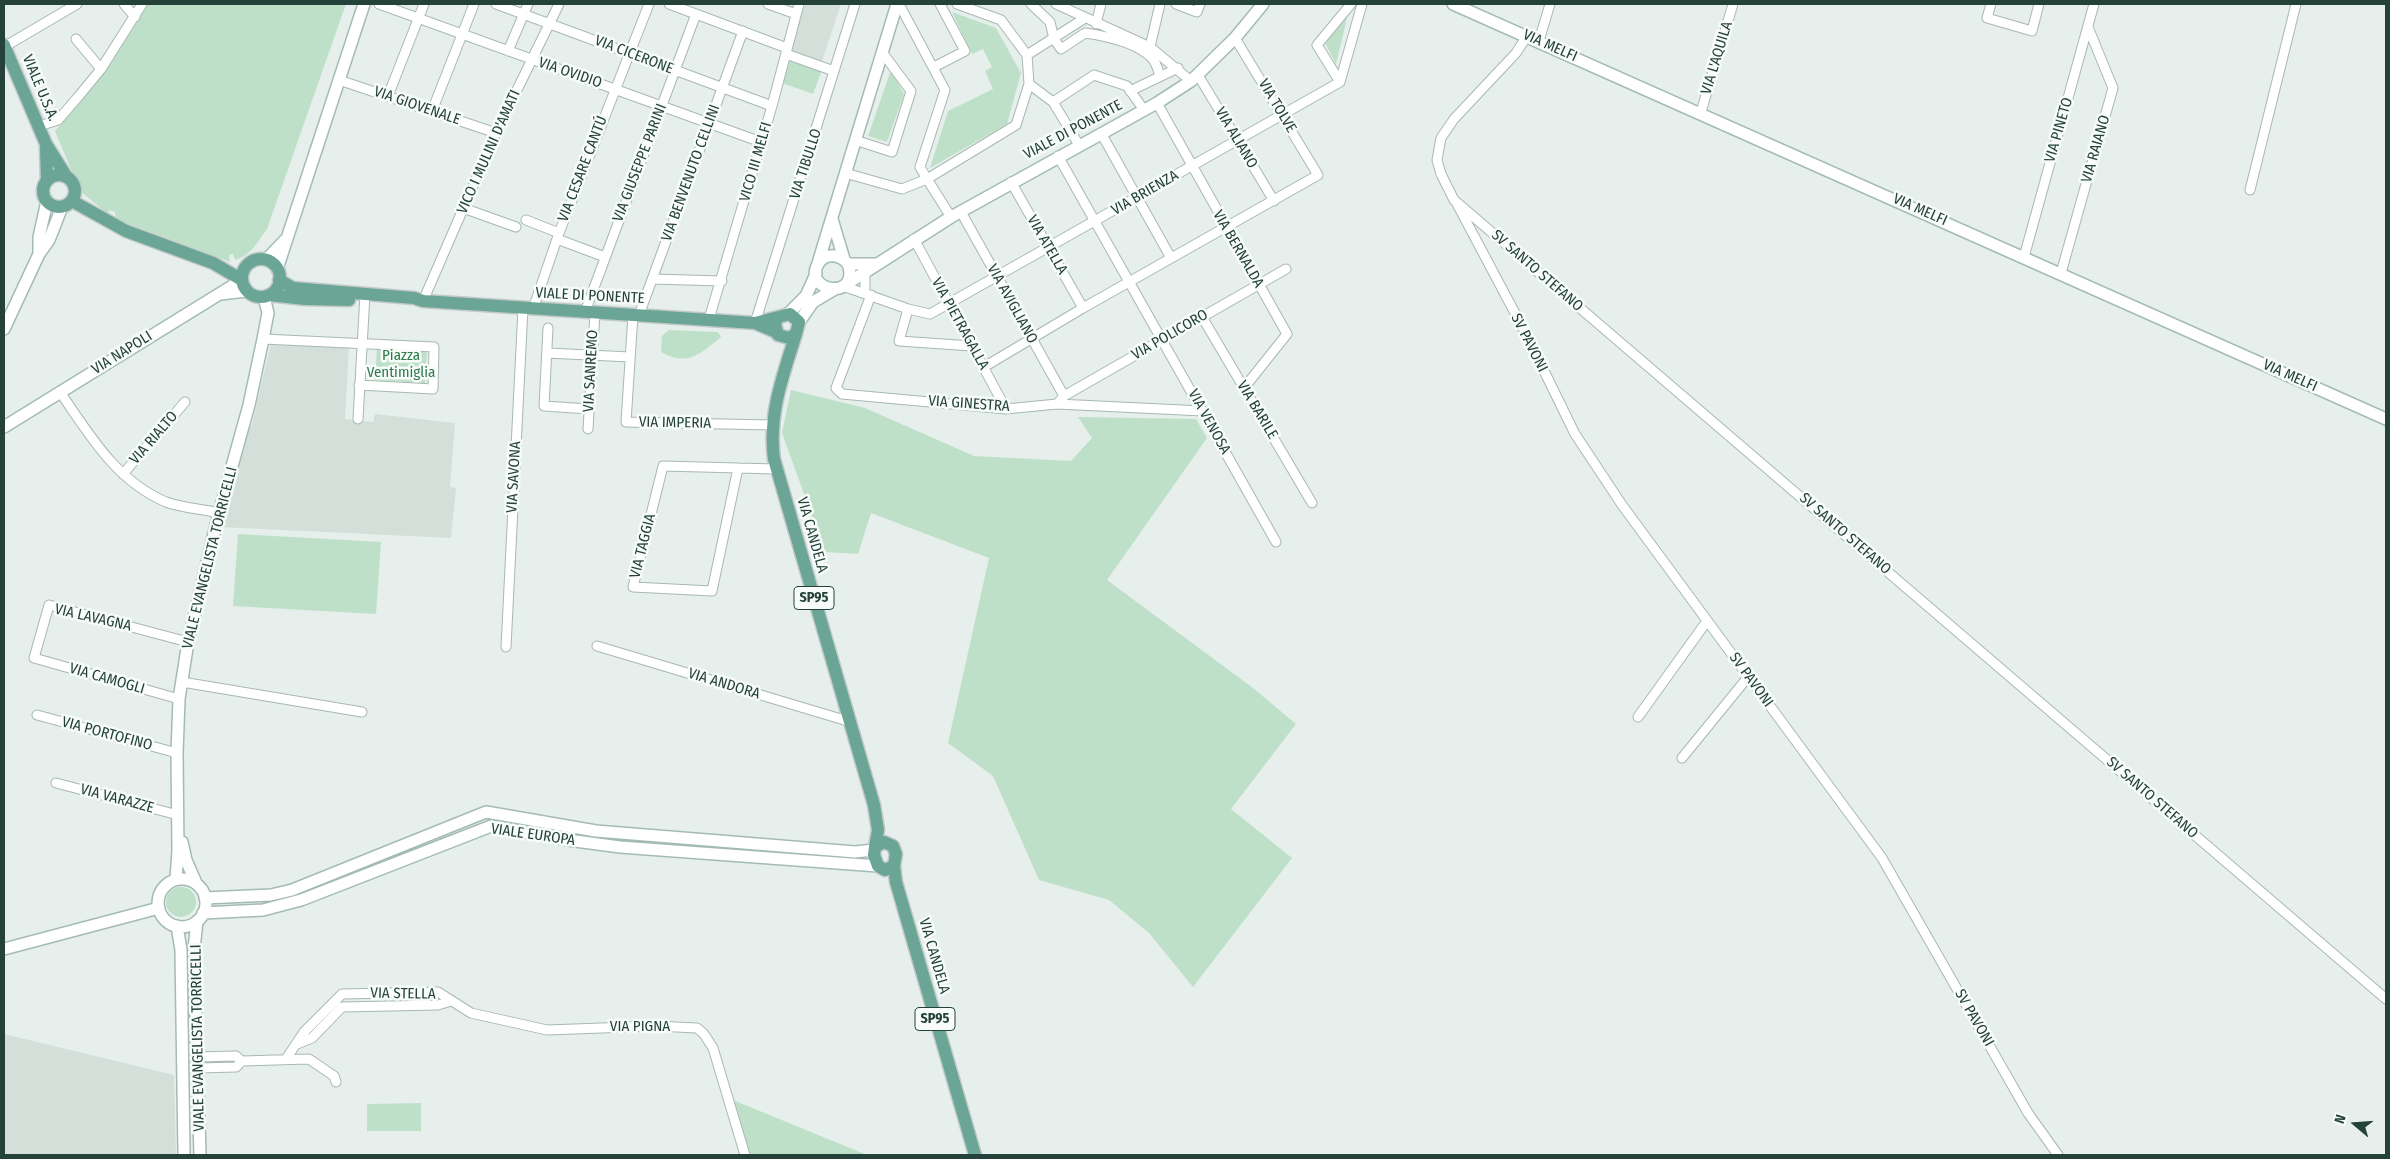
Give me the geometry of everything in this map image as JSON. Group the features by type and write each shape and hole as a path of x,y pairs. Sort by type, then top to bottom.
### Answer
{"main road":[{"name":"VIALE U.S.A.","path":"4,46 46,144 66,176"},
{"name":"VIALE U.S.A.","path":"46,144 47,180"},
{"path":"56,175 66,176 74,185 69,200 54,206 47,200 43,190 47,180 56,175"},
{"name":"VIALE DI PONENTE","path":"69,200 126,231 214,263 246,266 254,260 266,260 293,288 364,297"},
{"name":"VIALE DI PONENTE","path":"214,263 254,296 305,299 414,298 423,301 709,319 755,323 779,334"},
{"path":"244,286 246,266"},
{"path":"266,296 277,287 278,274"},
{"name":"VIALE DI PONENTE","path":"755,323 783,315"},
{"path":"783,315 794,316 797,328 789,338 779,334 774,324 783,315"},
{"name":"VIA CANDELA","path":"797,328 776,401 772,425 772,442 776,469 874,805 879,846 886,868 896,882 975,1155"},
{"name":"VIA CANDELA","path":"779,334 786,347 787,364"},
{"name":"VIA CANDELA","path":"879,846 893,846 896,852 886,868"}],"street":[{"path":"4,46 77,4"},
{"path":"124,4 135,17"},
{"path":"39,126 58,120 102,69 142,4"},
{"path":"278,274 288,237 364,4"},
{"name":"VIA OVIDIO","path":"379,4 761,142"},
{"path":"388,96 424,4"},
{"path":"432,111 474,4"},
{"name":"VIA CICERONE","path":"496,4 550,22 675,71 772,106"},
{"path":"508,51 528,4"},
{"name":"VICO I MULINI D'AMATI","path":"423,301 496,133 559,4"},
{"name":"VIA CESARE CANTÚ","path":"528,308 558,236 614,89 631,54 649,4"},
{"path":"669,4 743,31 834,71"},
{"path":"768,4 796,14"},
{"name":"VICO III MELFI","path":"709,319 722,281 772,106 799,4"},
{"name":"VIA TIBULLO","path":"755,323 855,4"},
{"path":"832,219 850,275 841,287 825,287 817,280 817,269 845,172 898,4"},
{"path":"898,4 945,90 920,167 927,179"},
{"path":"934,67 965,51 940,4"},
{"path":"845,172 902,189 927,179 1016,126 1029,84 1026,55 1001,20 957,4"},
{"path":"1030,4 1050,22 1054,39 1061,49 1085,34 1103,36 1142,50 1154,59 1160,76"},
{"name":"VIA ALIANO","path":"1056,4 1096,24 1150,46 1194,78 1238,140 1274,201"},
{"path":"1096,24 1101,4"},
{"path":"1150,46 1160,4"},
{"path":"1176,4 1197,12 1200,4"},
{"name":"VIALE DI PONENTE","path":"797,328 813,302 880,264 914,239 1011,182 1157,103 1194,78 1235,38 1263,4"},
{"path":"1340,82 1317,45 1351,4"},
{"path":"1340,82 1362,4"},
{"name":"VIA MELFI","path":"1453,4 1701,112 2386,419"},
{"path":"1539,41 1550,4"},
{"name":"VIA L'AQUILA","path":"1701,112 1733,4"},
{"path":"1991,4 1987,18 2032,31 2039,4"},
{"name":"VIA PINETO","path":"2024,257 2094,4"},
{"path":"2250,190 2296,4"},
{"name":"VIA GIUSEPPE PARINI","path":"590,312 605,257 696,14"},
{"path":"1026,55 1085,18"},
{"name":"VIA RAIANO","path":"2061,273 2113,88 2088,27"},
{"name":"VIA BENVENUTO CELLINI","path":"636,315 652,279 743,31"},
{"name":"SV SANTO STEFANO","path":"1527,36 1516,53 1454,119 1441,138 1438,160 1441,174 1454,200 2386,999"},
{"name":"VIA TOLVE","path":"1235,38 1318,175 1274,201"},
{"path":"76,39 102,69"},
{"path":"855,140 892,152 911,91 882,52"},
{"path":"1130,91 1178,68"},
{"path":"1053,102 1094,75 1127,86 1144,110"},
{"name":"VIA GIOVENALE","path":"339,80 496,133"},
{"name":"VIA BRIENZA","path":"841,287 868,294 908,309 930,314 950,305 1340,82"},
{"path":"1029,84 1053,102 1079,145"},
{"name":"VIA BERNALDA","path":"1157,103 1287,334 1244,388"},
{"path":"1101,133 1171,258"},
{"path":"1058,156 1095,222"},
{"name":"VIA AVIGLIANO","path":"927,179 956,215 997,278 1064,396"},
{"name":"VIA ATELLA","path":"1011,182 1083,308"},
{"path":"39,254 39,237 47,200"},
{"path":"4,330 39,254 69,200"},
{"name":"SV PAVONI","path":"1454,200 1525,332 1575,434 1622,505 1882,858 2028,1113 2058,1155"},
{"path":"984,367 1226,226 1274,201"},
{"path":"463,208 516,227"},
{"path":"526,220 605,257"},
{"name":"VIA VENOSA","path":"1095,222 1276,542"},
{"path":"266,260 288,237"},
{"name":"VIA PIETRAGALLA","path":"914,239 1006,409"},
{"path":"783,315 806,296 822,259 833,255 846,262 880,264"},
{"name":"VIA POLICORO","path":"1057,404 1064,396 1286,269"},
{"path":"865,272 868,294"},
{"path":"652,279 722,281"},
{"name":"VIA NAPOLI","path":"6,425 219,294 244,286"},
{"name":"VIA GINESTRA","path":"868,294 836,388 842,394 1006,409 1057,404 1203,411"},
{"name":"VIALE EVANGELISTA TORRICELLI","path":"176,879 179,700 188,642 219,513 249,405 263,340 268,313 266,296"},
{"path":"358,419 364,297"},
{"name":"VIA SAVONA","path":"506,647 528,308"},
{"path":"908,309 899,341 972,346"},
{"name":"VIA SANREMO","path":"588,429 593,355 590,312"},
{"name":"VIA IMPERIA","path":"636,315 630,358 626,422 772,425"},
{"name":"VIA BARILE","path":"1202,317 1312,503"},
{"path":"548,328 544,406 589,409"},
{"path":"263,340 434,347 433,389 360,385"},
{"path":"547,353 630,358"},
{"path":"60,392 107,460 123,474 150,494 168,503 219,513"},
{"name":"VIA RIALTO","path":"123,474 185,402"},
{"name":"VIA TAGGIA","path":"738,468 712,591 633,587 663,466 776,469"},
{"name":"VIA LAVAGNA","path":"34,658 50,605 188,642"},
{"path":"1638,717 1707,621"},
{"name":"VIA ANDORA","path":"597,646 851,722"},
{"name":"VIA CAMOGLI","path":"34,658 179,700"},
{"path":"1682,758 1748,677"},
{"path":"182,682 362,712"},
{"name":"VIA PORTOFINO","path":"37,715 177,753"},
{"name":"VIA VARAZZE","path":"56,783 178,819"},
{"name":"VIALE EUROPA","path":"205,898 271,895 292,890 486,812 596,831 856,852 879,846"},
{"name":"VIALE EVANGELISTA TORRICELLI","path":"178,819 186,860 205,898 194,949 199,1062 200,1155"},
{"name":"VIALE EUROPA","path":"200,917 263,910 301,900 491,826 620,847 886,868"},
{"path":"4,948 159,908 159,895 162,888 176,879 190,880 196,883"},
{"name":"VIALE EVANGELISTA TORRICELLI","path":"159,908 163,918 177,926 191,925 200,917"},
{"name":"VIALE EVANGELISTA TORRICELLI","path":"177,926 181,950 184,1155"},
{"name":"VIA STELLA","path":"286,1059 304,1032 342,994 438,992 451,1001"},
{"name":"VIA STELLA","path":"297,1044 312,1038 342,1007 438,1005 451,1001"},
{"name":"VIA PIGNA","path":"451,1001 471,1013 547,1030 656,1026 697,1028 704,1034 713,1048 745,1155"},
{"path":"199,1062 236,1067 242,1061 309,1059 334,1076 336,1082"}],"shaded area":[{"path":"805,4 841,4 822,61 790,51"},
{"path":"271,343 349,347 345,419 373,422 375,414 455,423 450,487 456,488 451,538 220,527 248,426 252,425"},
{"path":"4,1034 174,1075 176,1155 4,1155"}],"green space":[{"path":"148,4 346,4 267,229 254,248 241,258 235,260 233,254 229,255 230,262 116,219 115,212 109,210 108,214 80,191 55,131 116,54"},
{"path":"952,12 996,28 1021,73 1007,124 930,168 948,111 993,89 985,71 992,67 983,49 972,54"},
{"path":"1348,14 1336,64 1325,43"},
{"path":"791,59 822,70 813,94 782,83"},
{"path":"891,70 904,94 887,142 868,136"},
{"path":"669,330 718,332 721,337 700,353 686,358 679,358 661,352 662,336"},
{"name":"Piazza Ventimiglia","path":"377,347 427,350 425,383 375,380"},
{"path":"791,390 865,408 974,456 1071,461 1092,438 1078,417 1196,419 1207,438 1107,580 1253,688 1296,724 1231,809 1292,858 1193,987 1149,933 1109,900 1039,880 993,776 948,743 989,558 871,513 858,554 825,552 782,433"},
{"path":"238,534 381,542 376,614 233,606"},
{"path":"181,887 187,888 195,896 195,908 187,916 181,917 175,916 167,908 166,902 167,896 175,888"},
{"path":"728,1098 867,1155 747,1155"},
{"path":"421,1103 421,1131 367,1131 367,1104"}]}
